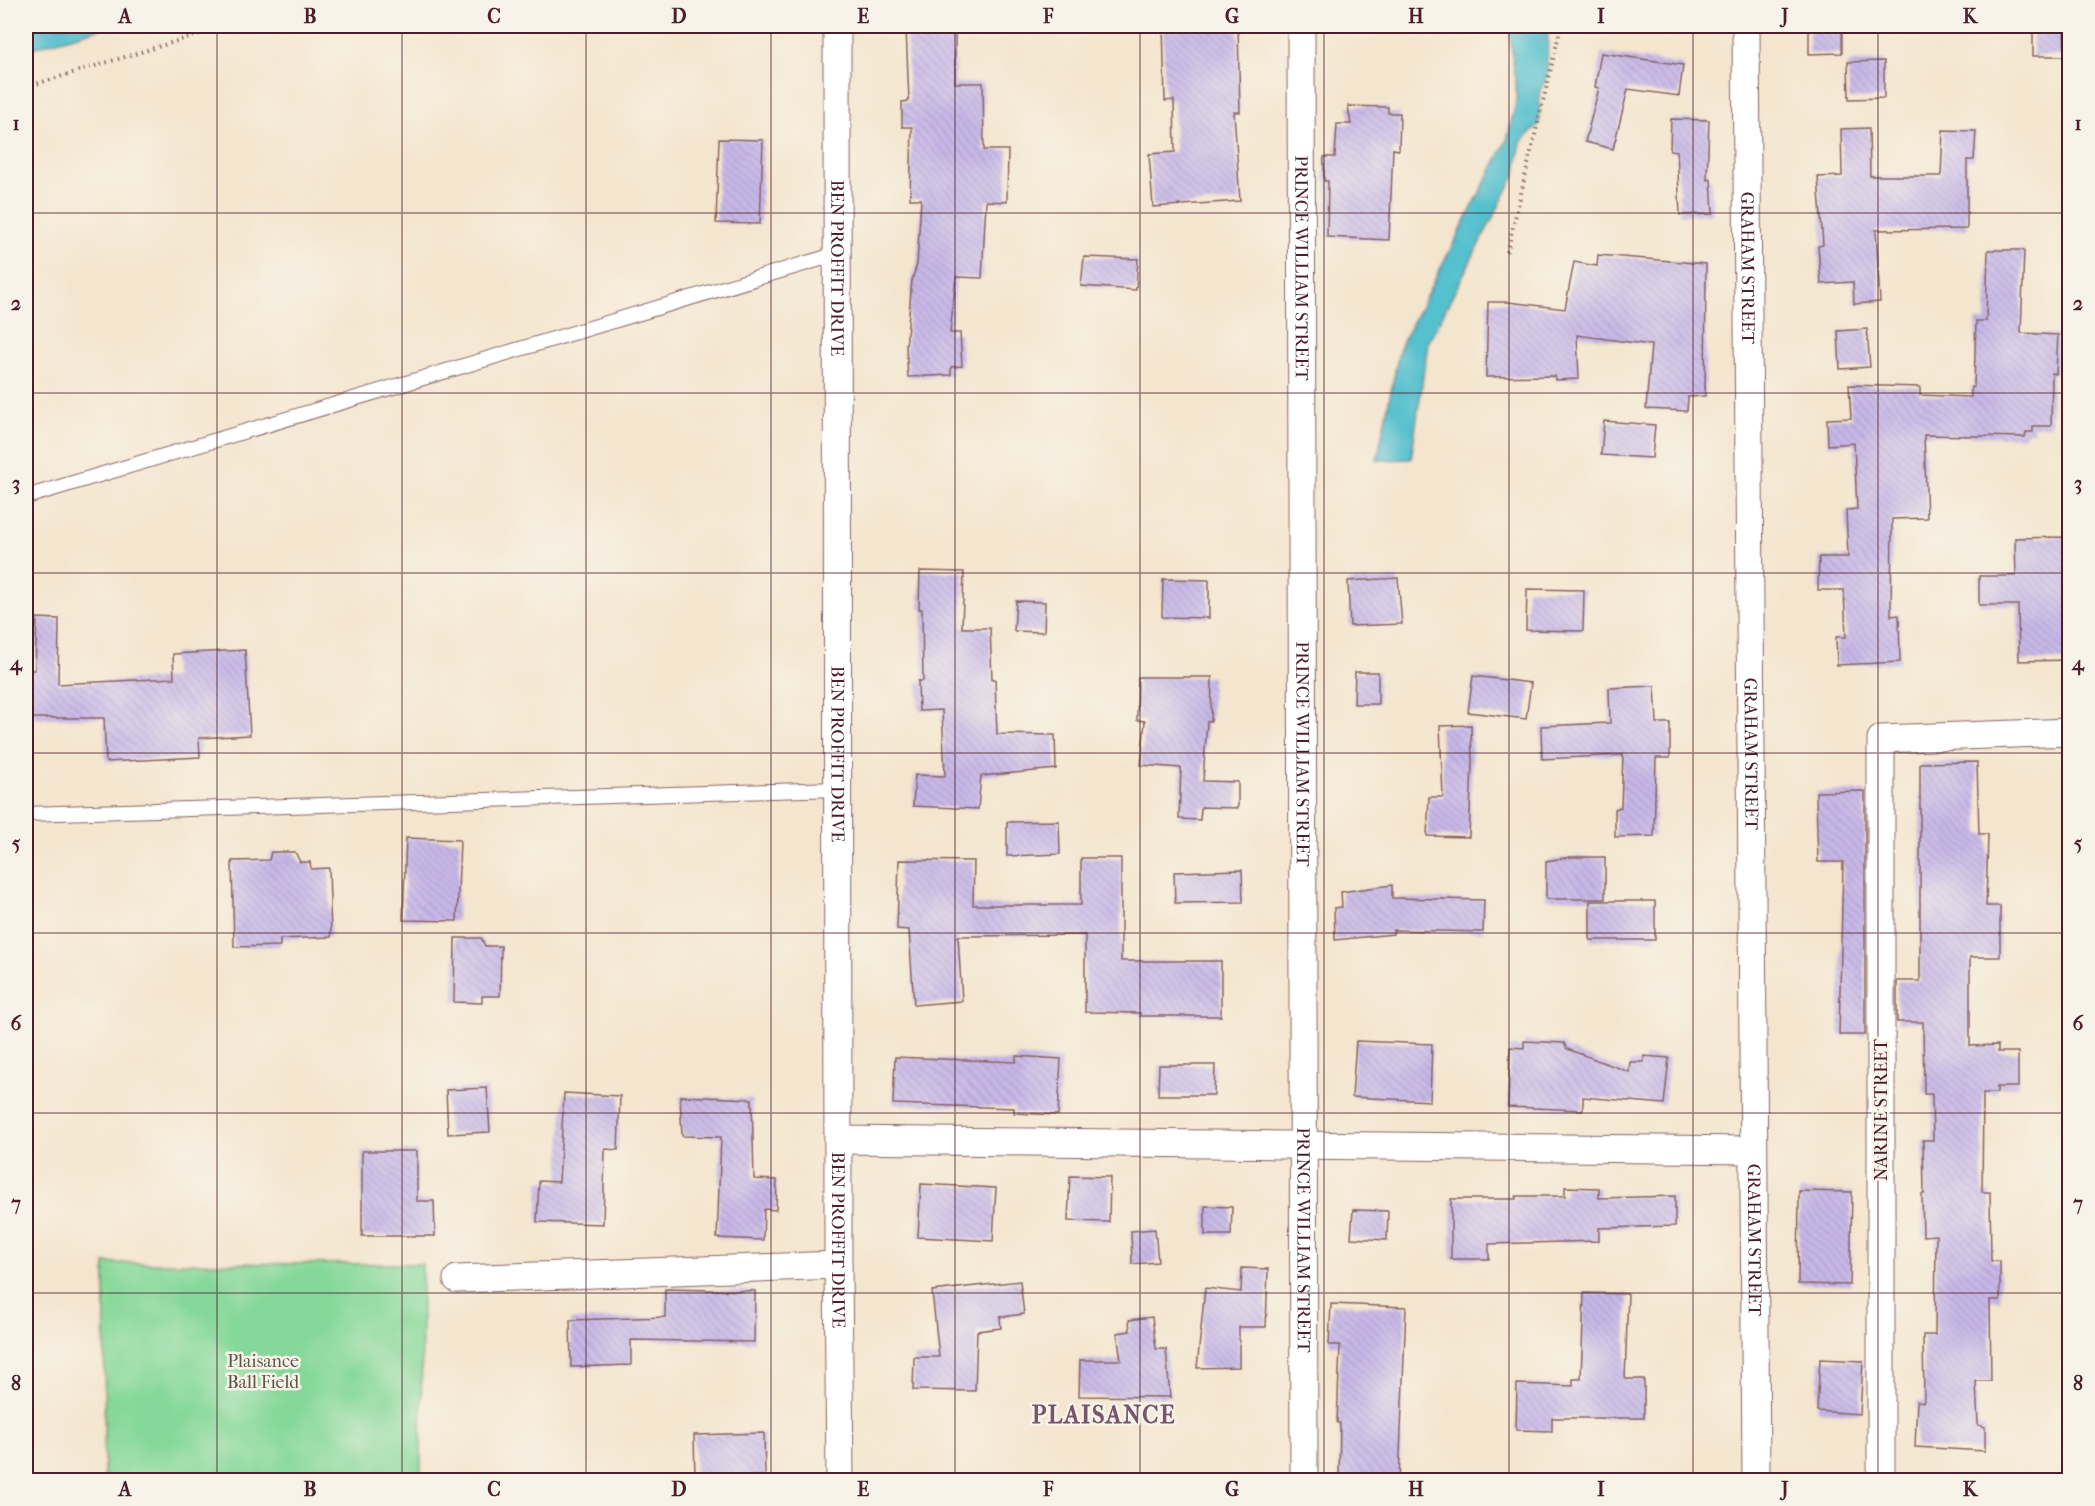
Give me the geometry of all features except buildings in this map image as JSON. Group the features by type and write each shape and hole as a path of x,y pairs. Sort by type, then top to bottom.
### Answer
{"street":[{"name":"BEN PROFFIT DRIVE","path":"837,26 840,1480"},
{"name":"PRINCE WILLIAM STREET","path":"1301,26 1304,1480"},
{"name":"GRAHAM STREET","path":"1746,26 1756,1480"},
{"name":"NARINE STREET","path":"1881,1480 1881,739 2070,732"},
{"path":"838,1140 1753,1150"},
{"path":"457,1279 838,1265"}],"lane":[{"path":"26,498 837,254"},
{"path":"26,814 838,789"}],"path":[{"path":"26,87 226,26"},
{"path":"1507,252 1561,26"}],"green space":[{"name":"Plaisance Ball Field","path":"105,1263 422,1264 421,1480 104,1480"}],"water":[{"path":"26,26 109,26 26,50"},
{"path":"1509,26 1548,26 1547,76 1540,90 1539,124 1521,142 1516,173 1428,343 1411,459 1377,460 1400,347 1507,140 1517,98"}],"district":[{"name":"PLAISANCE","path":"1104,1415"}]}
